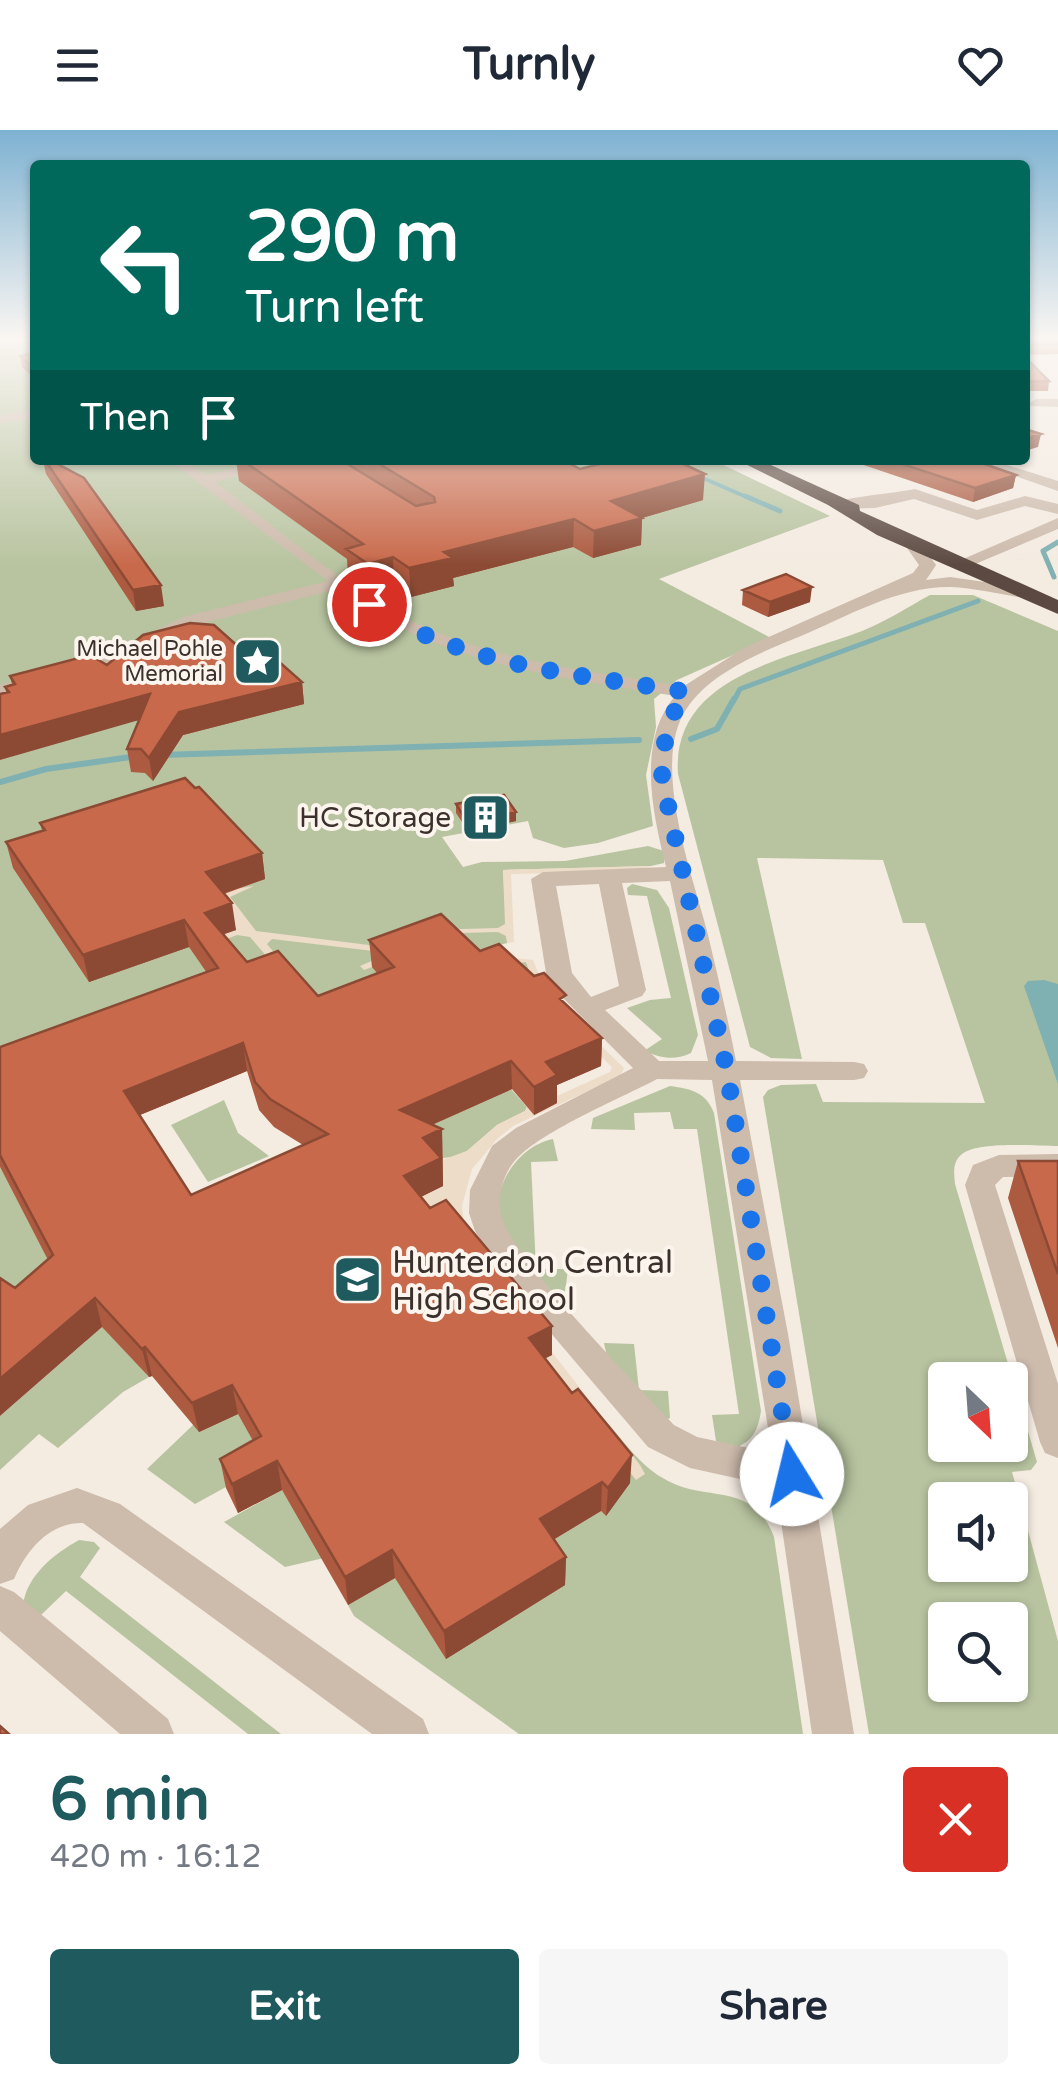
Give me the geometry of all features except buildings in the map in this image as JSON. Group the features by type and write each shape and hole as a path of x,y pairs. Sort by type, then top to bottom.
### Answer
{"highway":[{"path":"756,465 915,548 962,564 1058,608"},
{"path":"837,504 886,508 962,564"}],"street":[{"path":"0,419 29,415"},
{"path":"183,465 376,610 468,650 518,664 687,692"},
{"path":"203,480 268,465"},
{"path":"992,465 1058,486"},
{"path":"886,508 914,494 977,515 1025,500 1058,509"},
{"path":"962,564 1058,523"},
{"path":"833,1734 727,1071 662,778 663,754 670,719 687,692 751,654 898,590 927,568 915,548"},
{"path":"898,590 950,582 1026,593"},
{"path":"0,692 116,657 189,621 342,583"},
{"path":"652,1070 568,989 559,974 543,879 682,874"},
{"path":"587,1008 633,990 609,876"},
{"path":"792,1474 690,1452 661,1436 516,1269 491,1231 485,1213 485,1190 504,1154 526,1135 652,1070 854,1070"},
{"path":"1058,1165 999,1166 984,1172 980,1185 1058,1442"},
{"path":"0,1566 3,1557 32,1524 56,1510 80,1504 107,1516 408,1734"},
{"path":"0,1605 153,1734"}],"green space":[{"path":"0,415 30,415 30,465 723,465 830,516 659,579 771,638 677,680 654,699 656,727 646,775 653,826 598,843 564,848 533,838 528,821 442,837 463,867 482,862 565,861 648,846 664,851 664,863 651,866 503,870 507,943 468,954 506,963 526,962 536,988 395,994 321,1024 251,990 207,940 236,929 196,944 213,981 0,1079"},
{"path":"930,595 973,595 1058,631 1058,1146 994,1146 970,1150 959,1157 955,1184 1008,1362 928,1362 928,1462 1028,1462 1028,1431 1037,1462 1031,1470 1012,1472 1015,1482 928,1482 928,1582 1028,1582 1028,1531 1058,1641 1058,1734 869,1734 763,1097 768,1090 781,1085 816,1084 823,1102 985,1103 925,923 903,923 883,860 757,858 802,1059 771,1058 750,1047 678,774 681,741 694,714 714,693 770,662 888,619"},
{"path":"632,884 657,890 669,908 698,1035 691,1053 679,1057 644,1051 662,1039 627,1008 671,998 647,896 628,895 627,888"},
{"path":"670,1086 697,1093 707,1100 714,1113 761,1411 754,1434 735,1448 716,1441 712,1415 739,1414 697,1129 674,1129 670,1112 634,1113 635,1130 591,1129 593,1118"},
{"path":"511,1089 527,1107 525,1111 497,1125 467,1151 443,1158 417,1146 377,1149"},
{"path":"224,1100 238,1133 269,1156 208,1182 171,1125"},
{"path":"553,1139 558,1161 531,1162 536,1269 568,1269 565,1293 556,1297 508,1238 498,1201 516,1161 540,1143"},
{"path":"0,1167 61,1284 0,1300"},
{"path":"98,1322 149,1377 123,1392 58,1448 39,1434 0,1470 0,1416 85,1342"},
{"path":"604,1343 634,1344 639,1390 668,1391 670,1418 663,1421 607,1357"},
{"path":"238,1413 266,1465 195,1504 147,1469 193,1425"},
{"path":"605,1420 638,1458 661,1477 694,1490 740,1499 765,1519 774,1537 803,1734 519,1734 354,1616 348,1605 395,1578 565,1585 540,1548 601,1511 606,1516"},
{"path":"282,1490 324,1558 285,1567 224,1522"},
{"path":"79,1540 94,1542 100,1548 80,1577 281,1734 248,1734 66,1591 41,1615 23,1605 30,1584 43,1566"}],"shaded area":[{"path":"182,815 185,818 176,822 234,889 254,886 230,897 256,931 377,946 428,930 498,928 505,924 503,870 651,866 637,871 511,874 514,942 507,943 506,936 498,932 462,933 451,938 479,967 506,957 533,960 547,994 624,1068 620,1076 513,1126 498,1138 472,1169 462,1206 464,1227 477,1256 645,1474 636,1480 595,1428 586,1428 578,1418 581,1411 540,1362 529,1367 406,1204 442,1187 425,1166 467,1151 497,1125 525,1111 527,1107 511,1089 534,1079 552,1097 557,1096 610,1072 612,1067 583,1040 577,1043 563,1030 568,1027 544,1000 534,1003 529,999 539,994 526,962 495,966 500,971 481,978 437,935 411,942 408,947 412,952 364,970 360,966 390,953 272,939 267,944 292,974 251,990 247,984 270,976 275,966 250,937 237,935 211,945 207,940 236,929 149,825"}],"water":[{"path":"1028,981 1058,984 1058,1084 1024,986"}],"waterway":[{"path":"696,475 751,499"},
{"path":"745,496 780,511"},
{"path":"1054,577 1043,551 1058,542"},
{"path":"733,702 740,689 978,601"},
{"path":"691,739 717,729 734,699"},
{"path":"162,755 639,740"},
{"path":"0,782 46,769 138,756"}],"place":[{"name":"Michael Pohle Memorial","path":"258,661"},
{"name":"HC Storage","path":"486,817"},
{"name":"Hunterdon Central High School","path":"357,1280"}],"route":[{"path":"369,604 468,650 518,664 687,692 670,719 662,778 727,1071 792,1474"}]}
